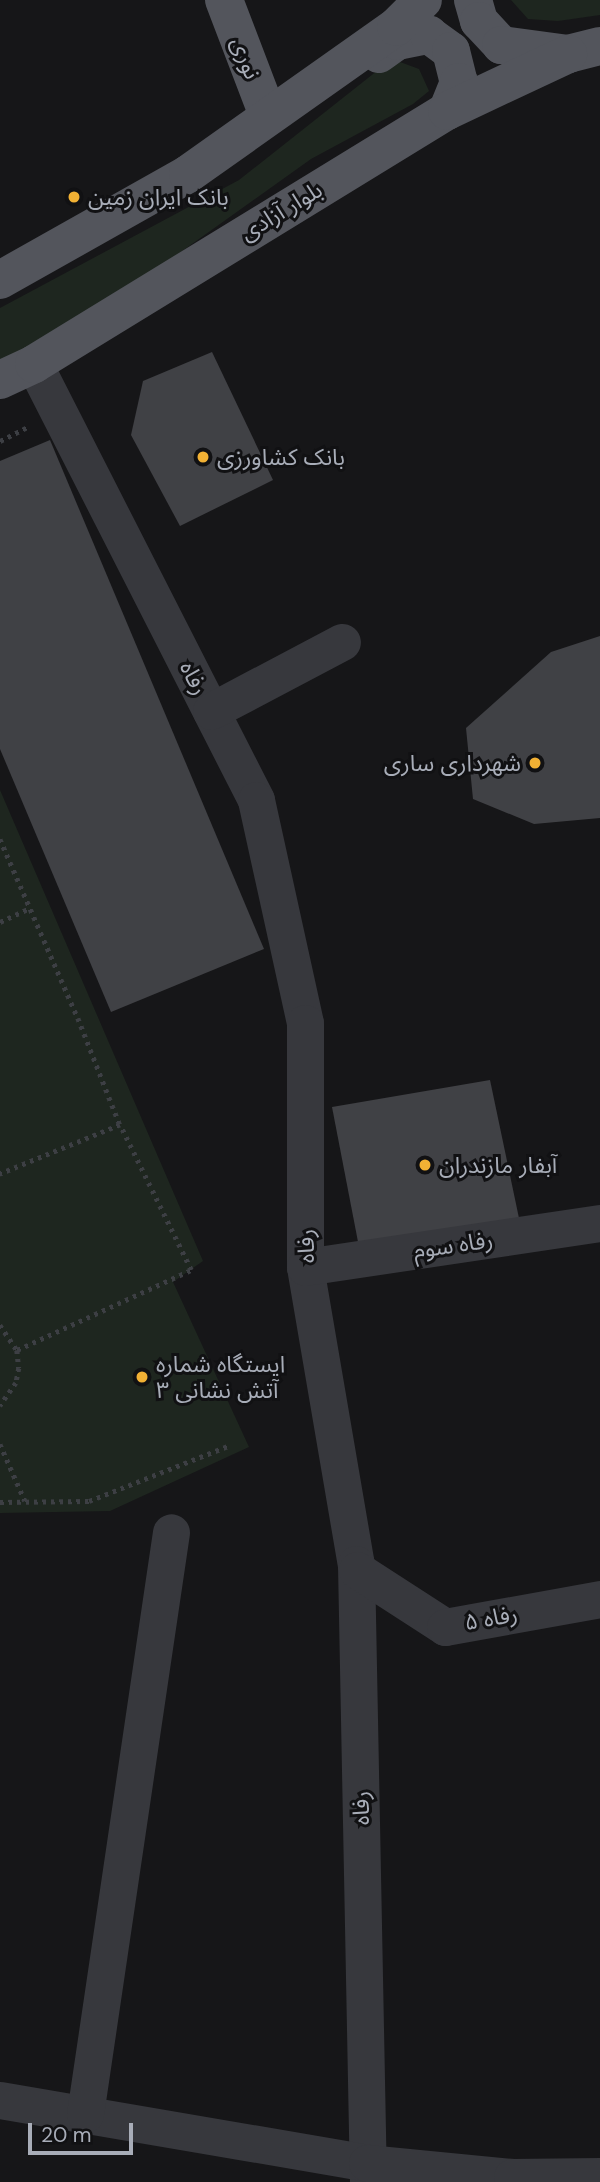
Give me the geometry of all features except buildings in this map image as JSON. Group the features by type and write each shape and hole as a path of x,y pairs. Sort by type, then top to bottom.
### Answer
{"main road":[{"name":"نوری","path":"224,0 268,116"},
{"path":"0,280 188,174 396,27 423,0"},
{"path":"473,0 479,21 501,45 584,50"},
{"path":"188,174 254,156 397,41 429,35 451,51 459,82 447,111"},
{"name":"بلوار آزادی","path":"0,380 34,364 447,111 584,50"}],"street":[{"name":"رفاه","path":"34,364 256,800 305,1023 305,1267 357,1570 368,2173"},
{"path":"211,711 342,642"},
{"name":"رفاه سوم","path":"305,1267 600,1223"},
{"path":"85,2115 171,1532"},
{"name":"رفاه ۵","path":"357,1570 445,1627 600,1599"},
{"path":"0,2100 368,2173 600,2176"}],"path":[{"path":"0,839 78,1018 120,1125 191,1269 17,1350"},
{"path":"0,922 30,908"},
{"path":"0,1174 120,1125"},
{"path":"0,1325 17,1350 19,1368 16,1383 0,1406"},
{"path":"0,1444 25,1501"},
{"path":"0,1502 89,1501 228,1446"}],"shaded area":[{"path":"511,0 600,0 600,15 558,21 528,19"},
{"path":"392,59 419,69 429,91 413,104 311,159 164,264 0,368 0,308 239,180"},
{"path":"0,790 203,1261 173,1282 249,1447 110,1511 0,1513"}],"place":[{"name":"بانک ایران زمین","path":"74,197"},
{"name":"بانک کشاورزی","path":"203,457"},
{"name":"شهرداری ساری","path":"535,763"},
{"name":"آبفار مازندران","path":"425,1165"},
{"name":"ایستگاه شماره ۳ آتش نشانی","path":"142,1377"}]}
